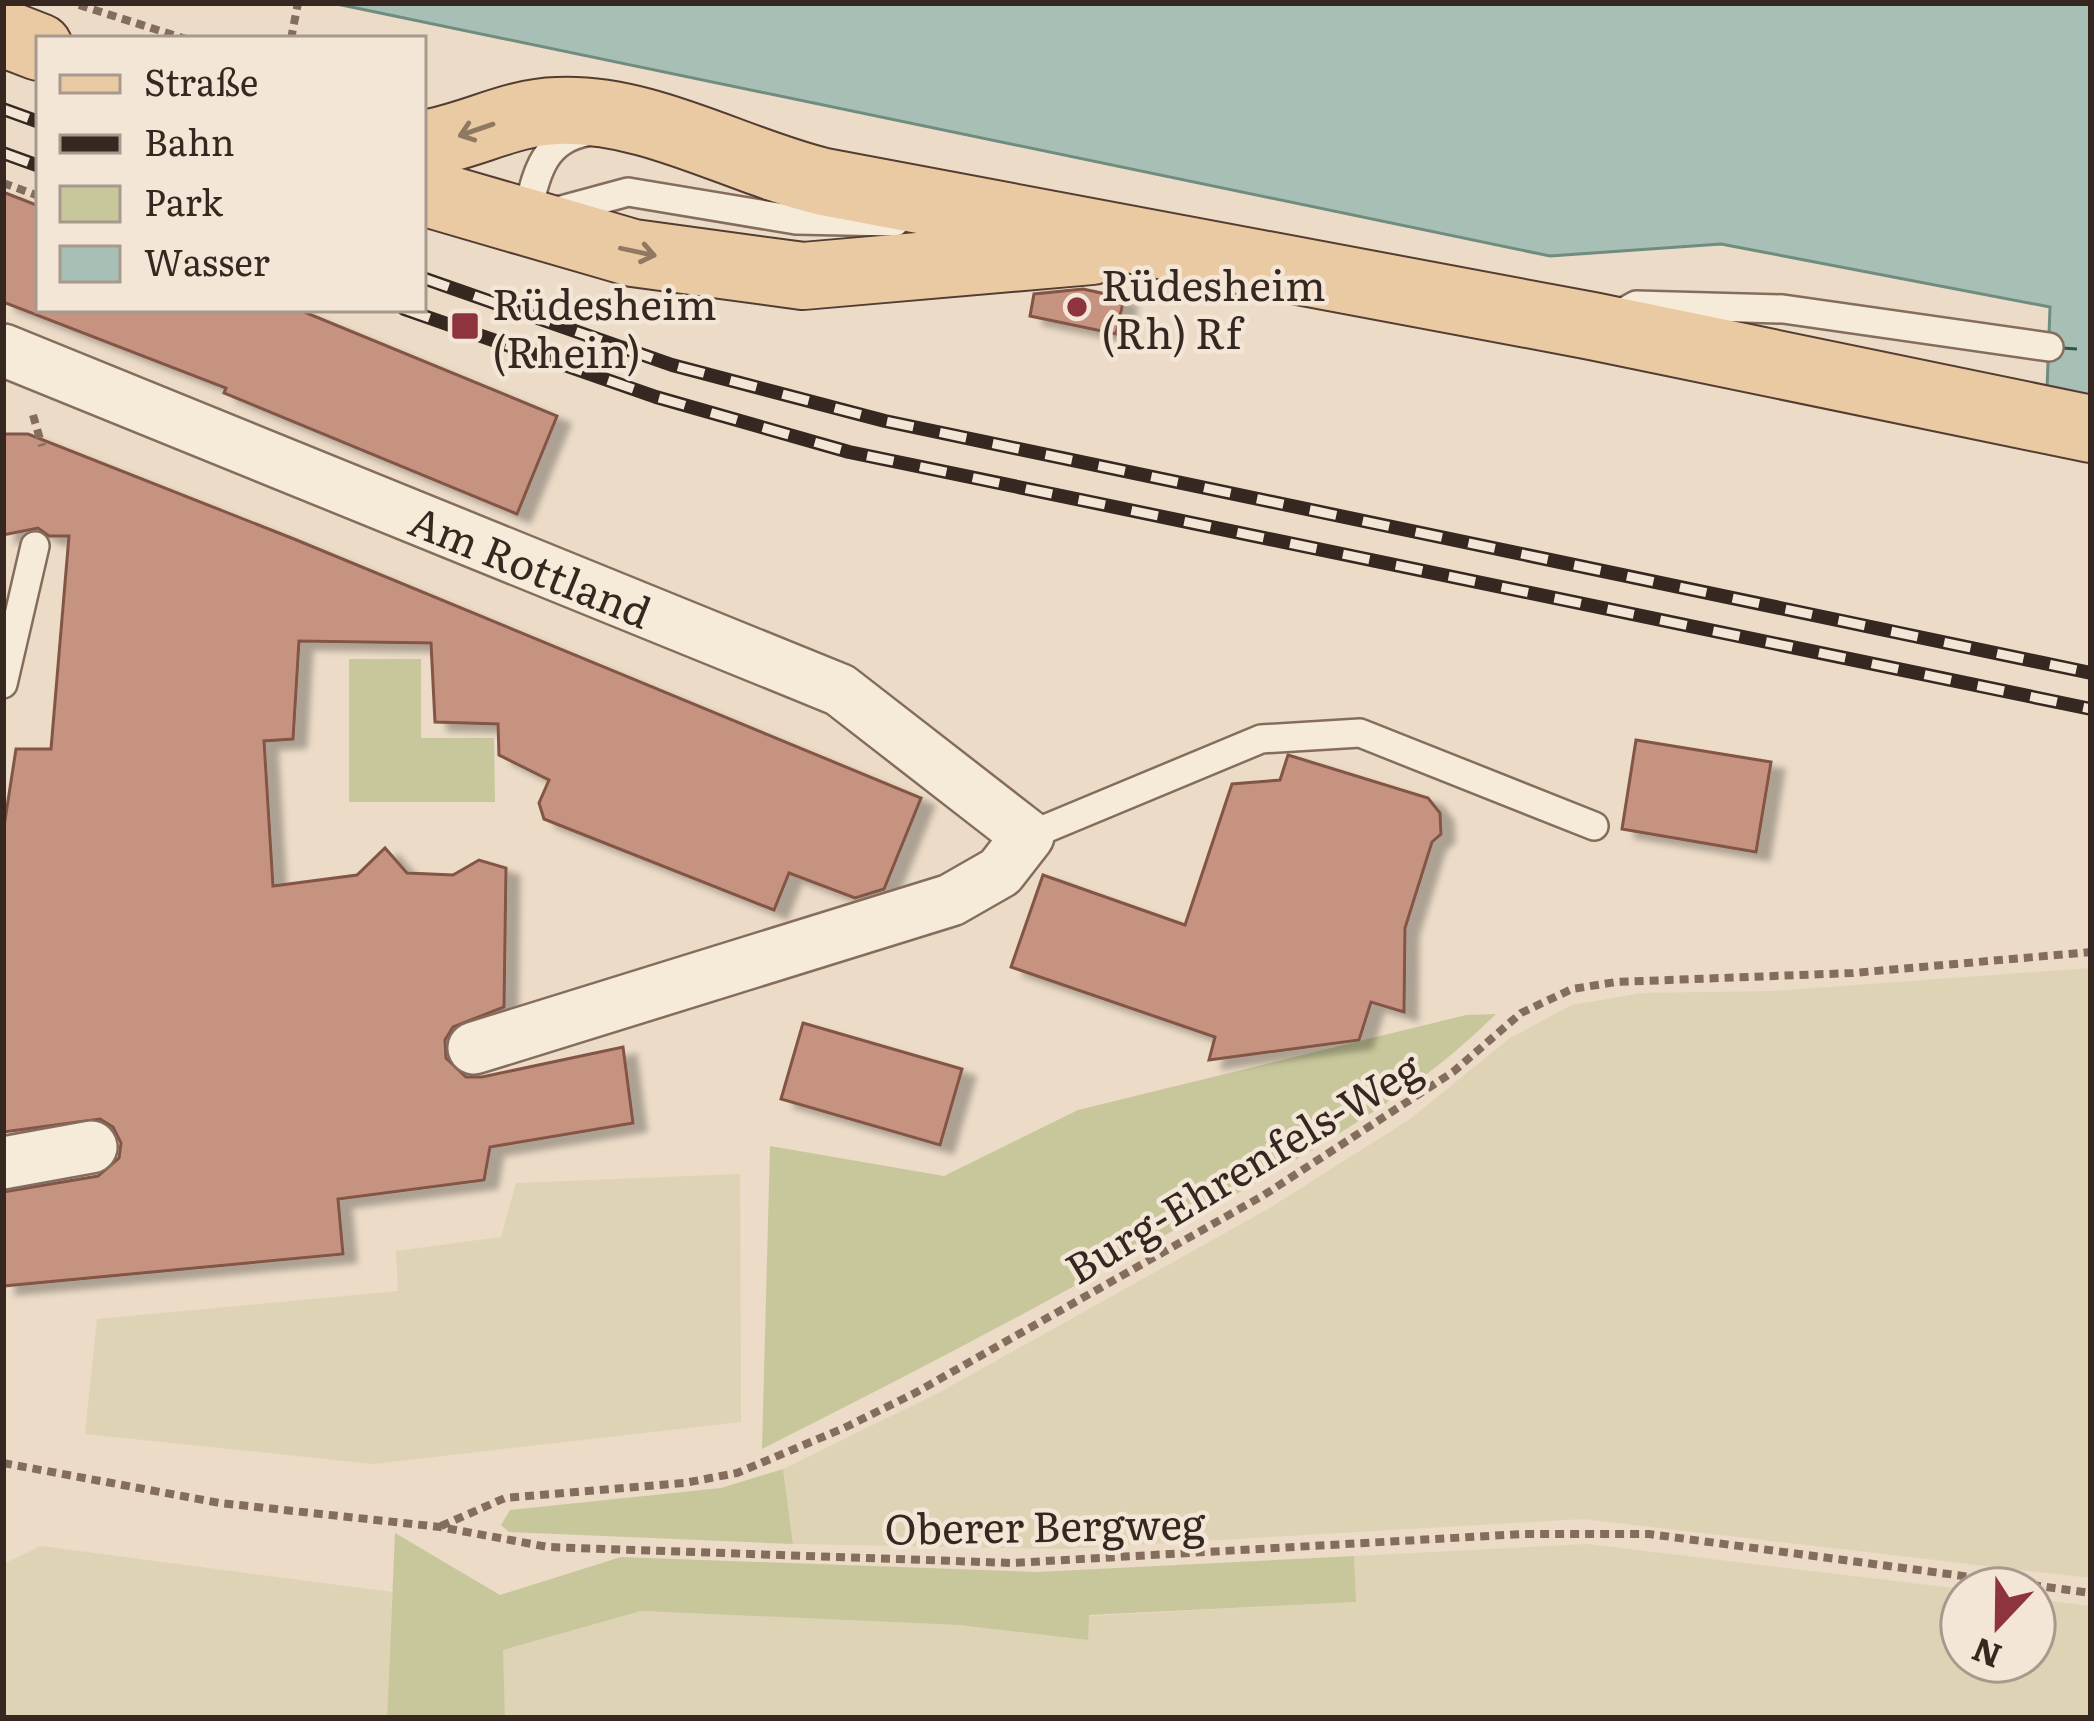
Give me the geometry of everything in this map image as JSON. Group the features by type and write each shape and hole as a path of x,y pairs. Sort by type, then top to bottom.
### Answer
{"main road":[{"path":"3,33 36,46"},
{"path":"426,142 513,118 586,110 630,118 824,182 1592,326 2091,429"},
{"path":"426,193 633,253 803,277 1185,248"}],"street":[{"name":"Am Rottland","path":"3,350 839,690 1028,836"},
{"path":"474,1048 951,900 1000,872 1028,836"},
{"path":"3,1162 91,1147"}],"lane":[{"path":"525,221 544,157 566,136 589,132 750,161"},
{"path":"1592,326 1636,305 1783,309 2049,347"},
{"path":"3,684 34,546"},
{"path":"1028,836 1261,740 1360,733 1594,826"}],"path":[{"path":"74,3 177,36"},
{"path":"292,36 298,3"},
{"path":"3,182 36,195"},
{"name":"Burg-Ehrenfels-Weg","path":"440,1527 506,1498 684,1484 737,1473 844,1428 915,1394 1264,1196 1453,1072 1521,1013 1572,989 1616,982 1853,973 2003,956 2091,952"},
{"name":"Oberer Bergweg","path":"3,1462 220,1503 440,1527 548,1547 1012,1563 1523,1534 1649,1534 2091,1593"}],"shaded area":[{"path":"2091,968 2091,1578 2058,1574 2058,1565 1979,1565 1583,1519 1063,1549 793,1544 783,1469 942,1391 1268,1209 1410,1119 1510,1038 1572,1005 1642,993 1773,991"},
{"path":"740,1174 741,1422 373,1464 85,1434 97,1319 398,1291 396,1251 501,1237 516,1183"},
{"path":"1587,1544 1938,1586 1938,1685 2058,1685 2058,1602 2091,1606 2091,1718 505,1718 502,1650 641,1611 958,1625 1087,1640 1088,1616 1355,1602 1354,1556"},
{"path":"41,1546 392,1592 387,1718 3,1718 3,1564"}],"green space":[{"path":"349,659 421,659 421,738 494,738 495,802 349,802"},
{"path":"1496,1014 1399,1094 1292,1162 1049,1300 762,1449 770,1146 944,1176 1078,1110 1466,1015"},
{"path":"783,1469 793,1544 509,1532 501,1525 510,1510 721,1488"},
{"path":"395,1533 500,1595 621,1557 1037,1572 1354,1556 1356,1602 1089,1615 1088,1640 958,1625 641,1611 503,1650 505,1718 387,1718"}],"water":[{"path":"332,3 2091,3 2091,397 2047,390 2050,307 1721,244 1550,256"}],"building":[{"path":"3,192 36,205 36,312 304,312 557,416 517,514 224,393 226,388 3,302"},
{"name":"Rüdesheim (Rh) Rf","path":"1083,289 1124,298 1116,334 1030,316 1034,294"},
{"path":"3,434 28,434 294,539 921,798 884,889 855,898 789,873 774,910 544,819 539,803 549,780 499,755 498,724 435,722 431,643 299,641 293,739 264,741 273,886 357,875 385,848 407,873 453,875 479,860 506,868 504,1007 453,1027 445,1040 446,1058 466,1077 482,1077 623,1047 633,1123 490,1147 484,1180 338,1199 343,1254 3,1286 3,1192 98,1176 119,1158 121,1143 113,1127 100,1119 3,1132 3,833 16,749 51,749 69,536 49,536 38,528 3,535"},
{"path":"1636,740 1771,762 1756,852 1622,829"},
{"path":"1288,755 1428,798 1440,813 1441,834 1432,842 1405,928 1404,1012 1371,1002 1359,1040 1209,1060 1215,1037 1011,967 1043,875 1185,925 1232,784 1280,780"},
{"path":"803,1023 962,1069 940,1145 781,1099"}],"ferry route":[{"path":"2062,348 2091,350"}],"railway":[{"path":"3,109 36,121"},
{"path":"3,153 36,165"},
{"path":"426,279 672,365 885,421 2091,673"},
{"path":"413,312 656,397 849,452 2091,709"}],"place":[{"name":"Rüdesheim (Rh) Rf","path":"1077,307"},
{"name":"Rüdesheim (Rhein)","path":"465,326"}]}
